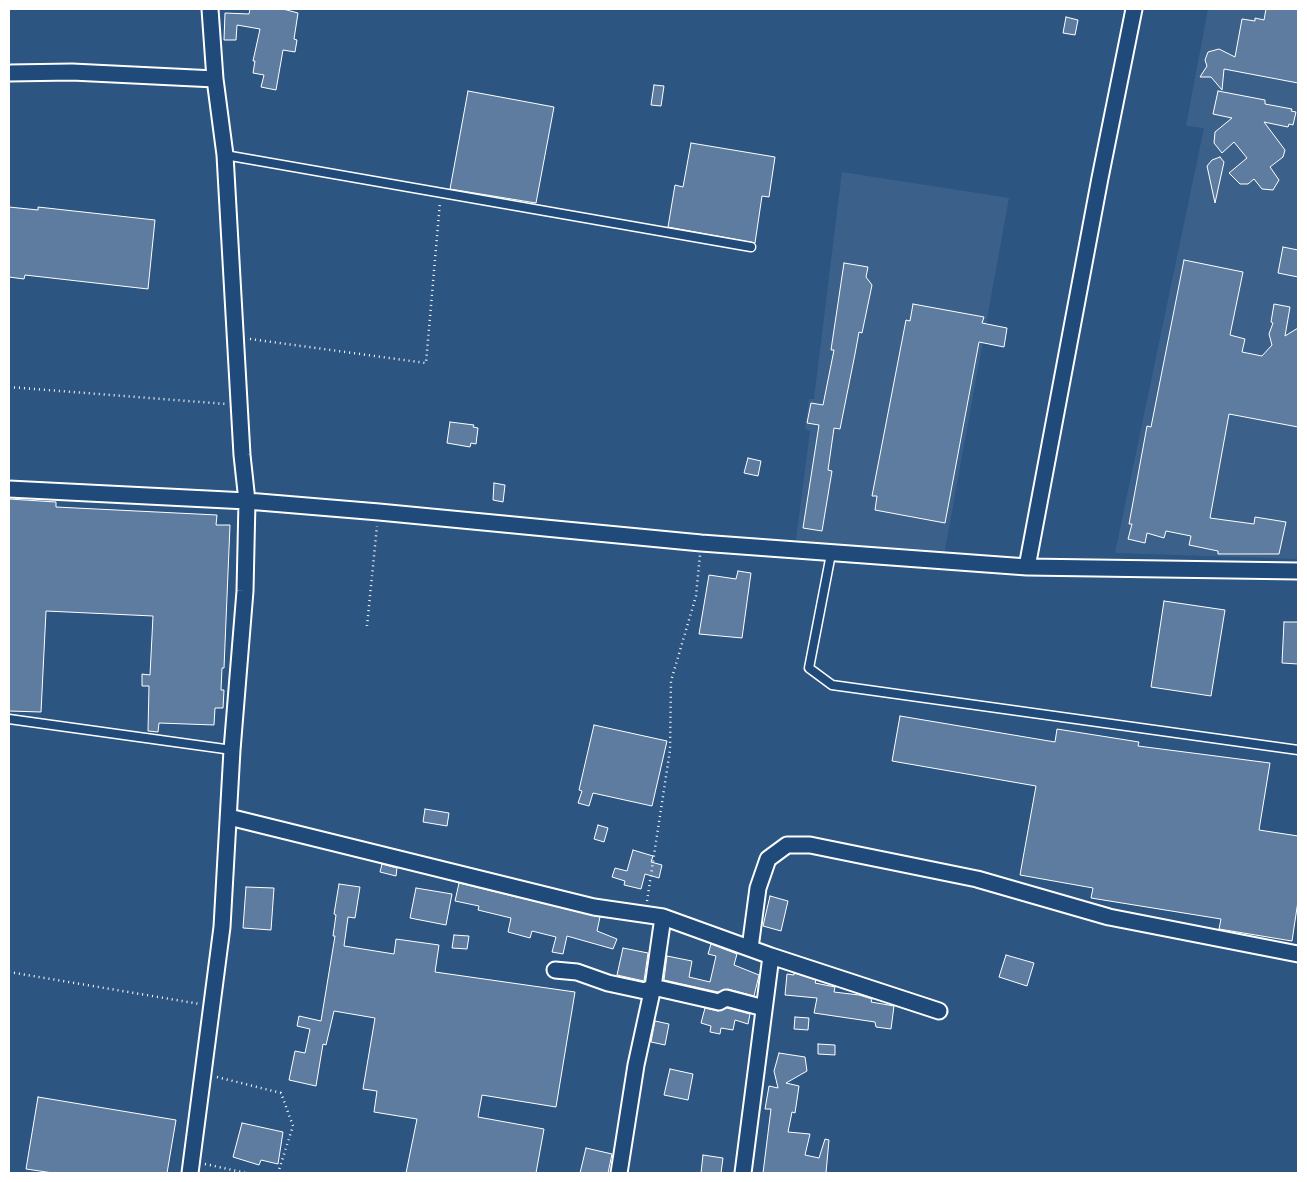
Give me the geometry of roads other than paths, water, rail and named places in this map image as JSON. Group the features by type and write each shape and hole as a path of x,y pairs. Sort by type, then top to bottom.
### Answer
{"street":[{"path":"191,1167 222,927 232,750 245,591 246,501 225,155 215,79 210,9"},
{"path":"1027,567 1100,178 1134,9"},
{"path":"9,73 72,72 215,79"},
{"path":"9,489 246,501 831,554 1027,567 1298,571"},
{"path":"229,817 594,907 662,917 771,956 939,1011"},
{"path":"750,948 758,888 768,859 787,845 810,845 977,879 1109,917 1298,954"},
{"path":"619,1173 636,1065 653,987 662,917"},
{"path":"743,1173 771,956"},
{"path":"555,970 577,972 608,983 645,991 653,987 720,1002 726,998 764,1008"}],"lane":[{"path":"225,155 751,248"},
{"path":"831,554 809,668 832,685 1298,750"},
{"path":"9,719 232,750"}]}
